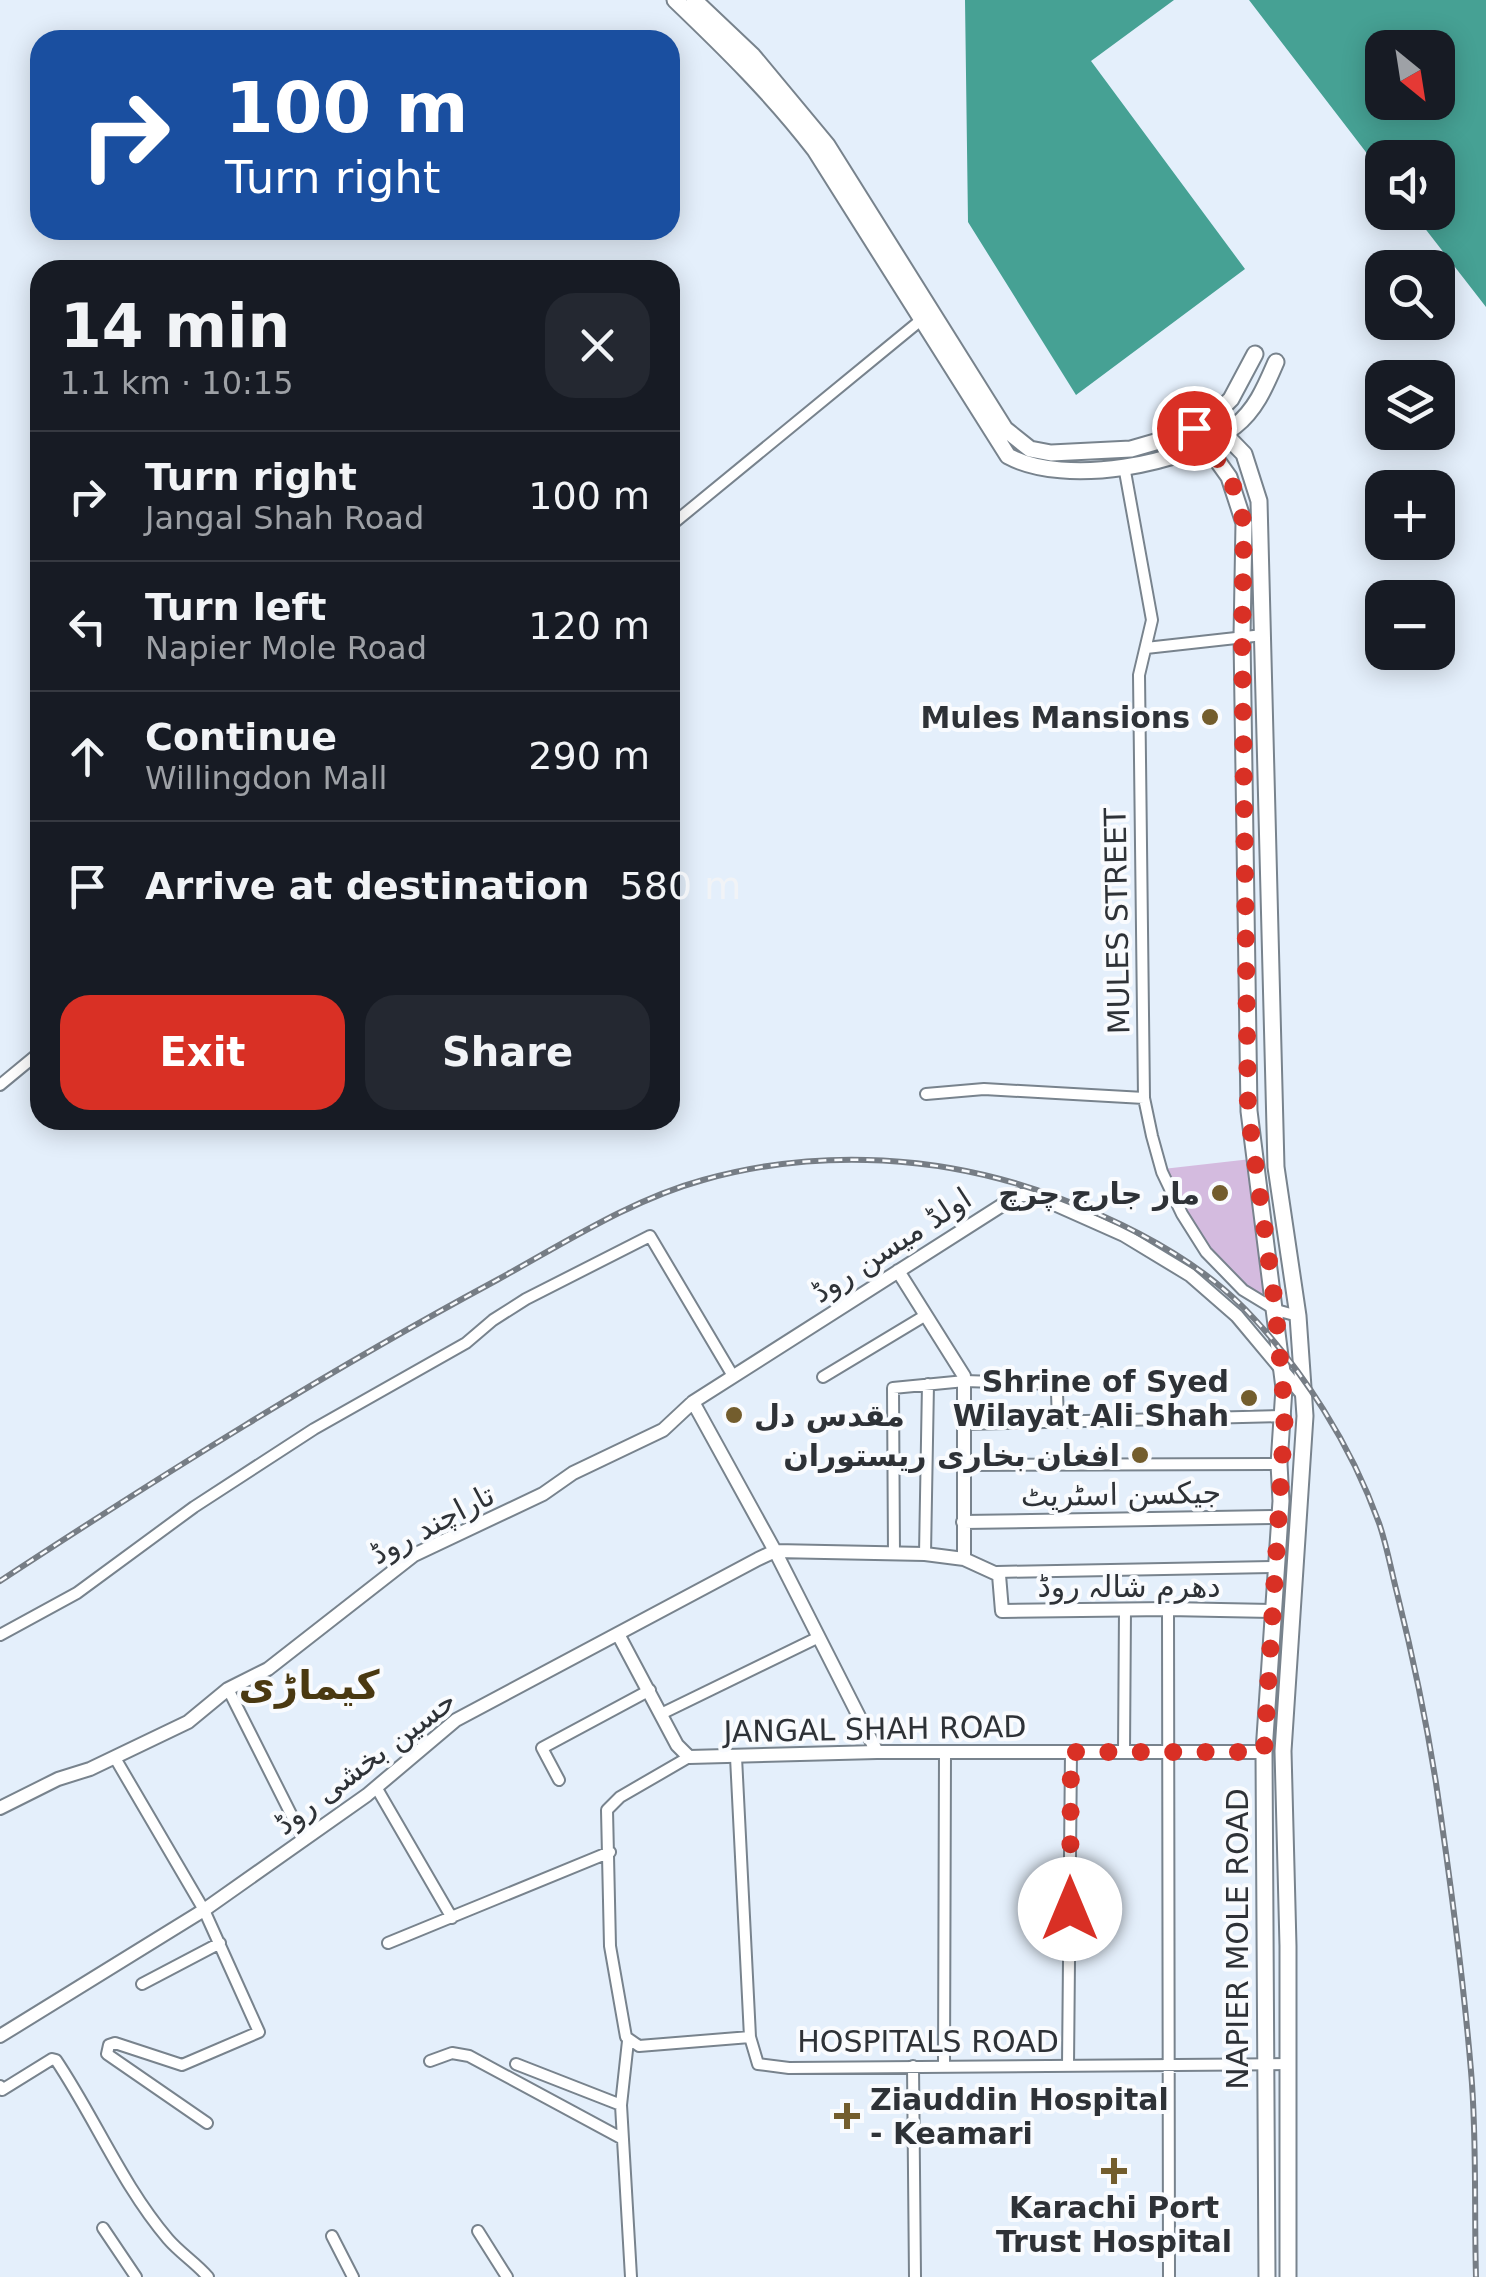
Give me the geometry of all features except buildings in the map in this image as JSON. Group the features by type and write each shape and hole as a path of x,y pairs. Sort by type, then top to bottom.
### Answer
{"main road":[{"path":"675,0 782,107 815,150 1008,456 1051,470 1124,466 1192,452 1248,414 1276,362"},
{"path":"694,0 753,56 827,145 1005,429 1030,450 1051,453 1131,449 1194,428 1231,398 1256,354"},
{"name":"NAPIER MOLE ROAD","path":"1210,418 1236,442 1257,486 1276,1167 1298,1316 1305,1416 1283,1751 1288,2277"},
{"name":"NAPIER MOLE ROAD","path":"1194,428 1230,476 1244,523 1248,1111 1275,1307 1284,1416 1264,1752 1267,2277"}],"street":[{"path":"680,518 922,320"},
{"name":"MULES STREET","path":"1124,466 1152,620 1139,674 1144,1098 1162,1172 1206,1252 1243,1290 1298,1316"},
{"path":"1146,648 1263,635"},
{"path":"0,1085 30,1060"},
{"path":"926,1094 984,1089 1144,1098"},
{"name":"اولڈ میسن روڈ","path":"694,1402 1009,1198 1034,1195 1124,1234 1190,1274 1237,1316 1303,1395"},
{"path":"0,1635 78,1593 188,1512 314,1429 454,1350 526,1300 650,1236 733,1376"},
{"path":"898,1270 965,1381 964,1559"},
{"path":"822,1377 926,1315"},
{"path":"894,1554 891,1391 899,1385 965,1381 1052,1384 1057,1393 1058,1421"},
{"path":"925,1554 928,1384"},
{"path":"694,1402 877,1752"},
{"name":"تاراچند روڈ","path":"0,1808 188,1722 228,1689 268,1669 414,1555 543,1494 573,1473 663,1430 694,1402"},
{"path":"964,1424 1284,1416"},
{"path":"964,1465 1279,1464"},
{"name":"جیکسن اسٹریٹ","path":"963,1522 1279,1517"},
{"name":"دھرم شالہ روڈ","path":"775,1551 925,1554 964,1559 997,1572 1002,1611 1272,1611"},
{"name":"حسین بخشی روڈ","path":"0,2036 204,1910 376,1787 456,1720 775,1551"},
{"path":"997,1572 1274,1567"},
{"path":"1168,1608 1169,2277"},
{"path":"1124,1609 1124,1752"},
{"name":"JANGAL SHAH ROAD","path":"618,1634 678,1746 689,1756 1264,1752"},
{"path":"663,1713 819,1636"},
{"path":"228,1689 304,1840"},
{"path":"560,1780 542,1748 650,1690"},
{"path":"944,2066 945,1752"},
{"path":"1068,2066 1071,1752"},
{"path":"631,2277 621,2105 628,2040 610,1946 607,1810 612,1803 689,1756"},
{"path":"628,2040 638,2046 750,2038 736,1757"},
{"path":"115,1758 204,1910 259,2028 256,2036 182,2065 114,2043 106,2054 208,2123"},
{"path":"376,1787 452,1918"},
{"path":"388,1943 610,1852"},
{"path":"142,1984 220,1944"},
{"name":"HOSPITALS ROAD","path":"750,2038 755,2060 762,2066 789,2068 1288,2064"},
{"path":"430,2061 452,2053 469,2056 623,2139"},
{"path":"1,2090 56,2060 106,2149 170,2242 208,2277"},
{"path":"516,2064 621,2105"},
{"path":"912,2066 915,2277"},
{"path":"104,2228 136,2277"},
{"path":"478,2231 507,2277"},
{"path":"332,2236 353,2277"}],"shaded area":[{"path":"965,0 1174,0 1091,61 1245,269 1076,395 968,222"},
{"path":"1249,0 1486,0 1486,307 1455,267 1455,250 1442,250 1426,230 1455,230 1455,140 1365,140 1365,151"},
{"path":"1251,1159 1275,1307 1235,1278 1207,1247 1163,1169"}],"railway":[{"path":"0,1581 183,1463 370,1351 597,1224 649,1199 703,1180 792,1163 883,1160 973,1172 1059,1198 1109,1219 1205,1274 1266,1332 1306,1383 1340,1437 1379,1523 1423,1712 1451,1891 1473,2097 1476,2277"}],"place":[{"name":"Mules Mansions","path":"1210,717"},
{"name":"مار جارج چرچ","path":"1220,1193"},
{"name":"Shrine of Syed Wilayat Ali Shah","path":"1249,1398"},
{"name":"مقدس دل","path":"734,1415"},
{"name":"افغان بخاری ریستوران","path":"1140,1455"},
{"name":"Ziauddin Hospital - Keamari","path":"847,2116"},
{"name":"Karachi Port Trust Hospital","path":"1114,2171"}],"district":[{"name":"کیماڑی","path":"309,1685"}],"route":[{"path":"1070,1909 1071,1752 1264,1752 1285,1413 1275,1304 1248,1111 1244,523 1230,476 1194,428"}]}
